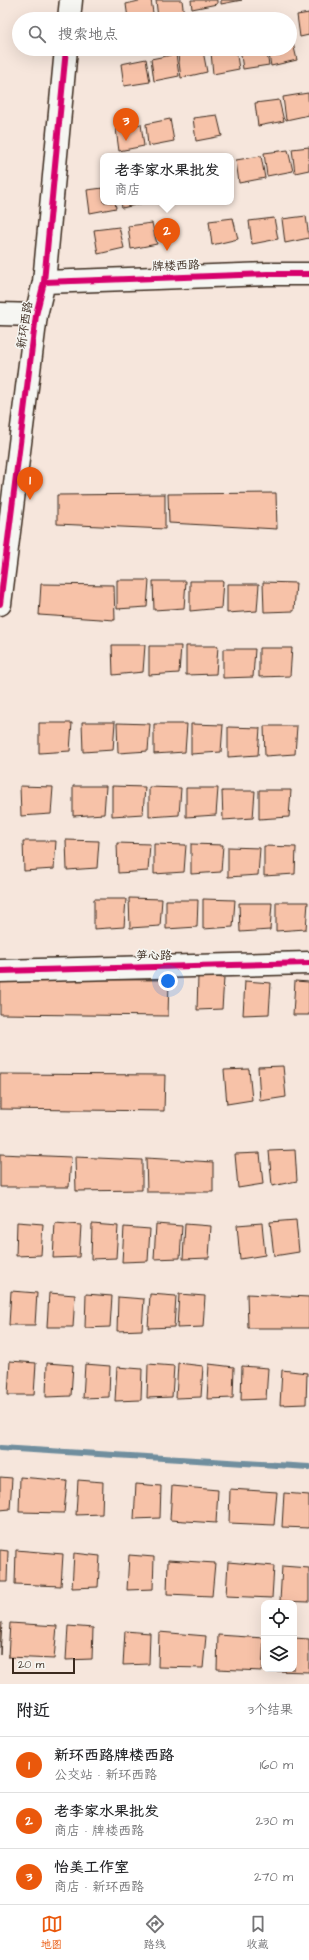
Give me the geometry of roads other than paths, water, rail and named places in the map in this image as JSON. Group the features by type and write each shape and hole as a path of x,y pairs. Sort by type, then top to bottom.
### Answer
{"street":[{"path":"70,12 71,0"},
{"name":"新环西路","path":"0,604 36,315 44,282 65,56"},
{"name":"牌楼西路","path":"44,282 267,274 309,274"},
{"path":"0,314 36,315"},
{"name":"笋心路","path":"0,970 309,963"}],"waterway":[{"path":"0,1448 309,1467"}],"place":[{"name":"怡美工作室","path":"126,141"},
{"name":"老李家水果批发","path":"167,251"},
{"name":"新环西路牌楼西路","path":"30,500"}]}
